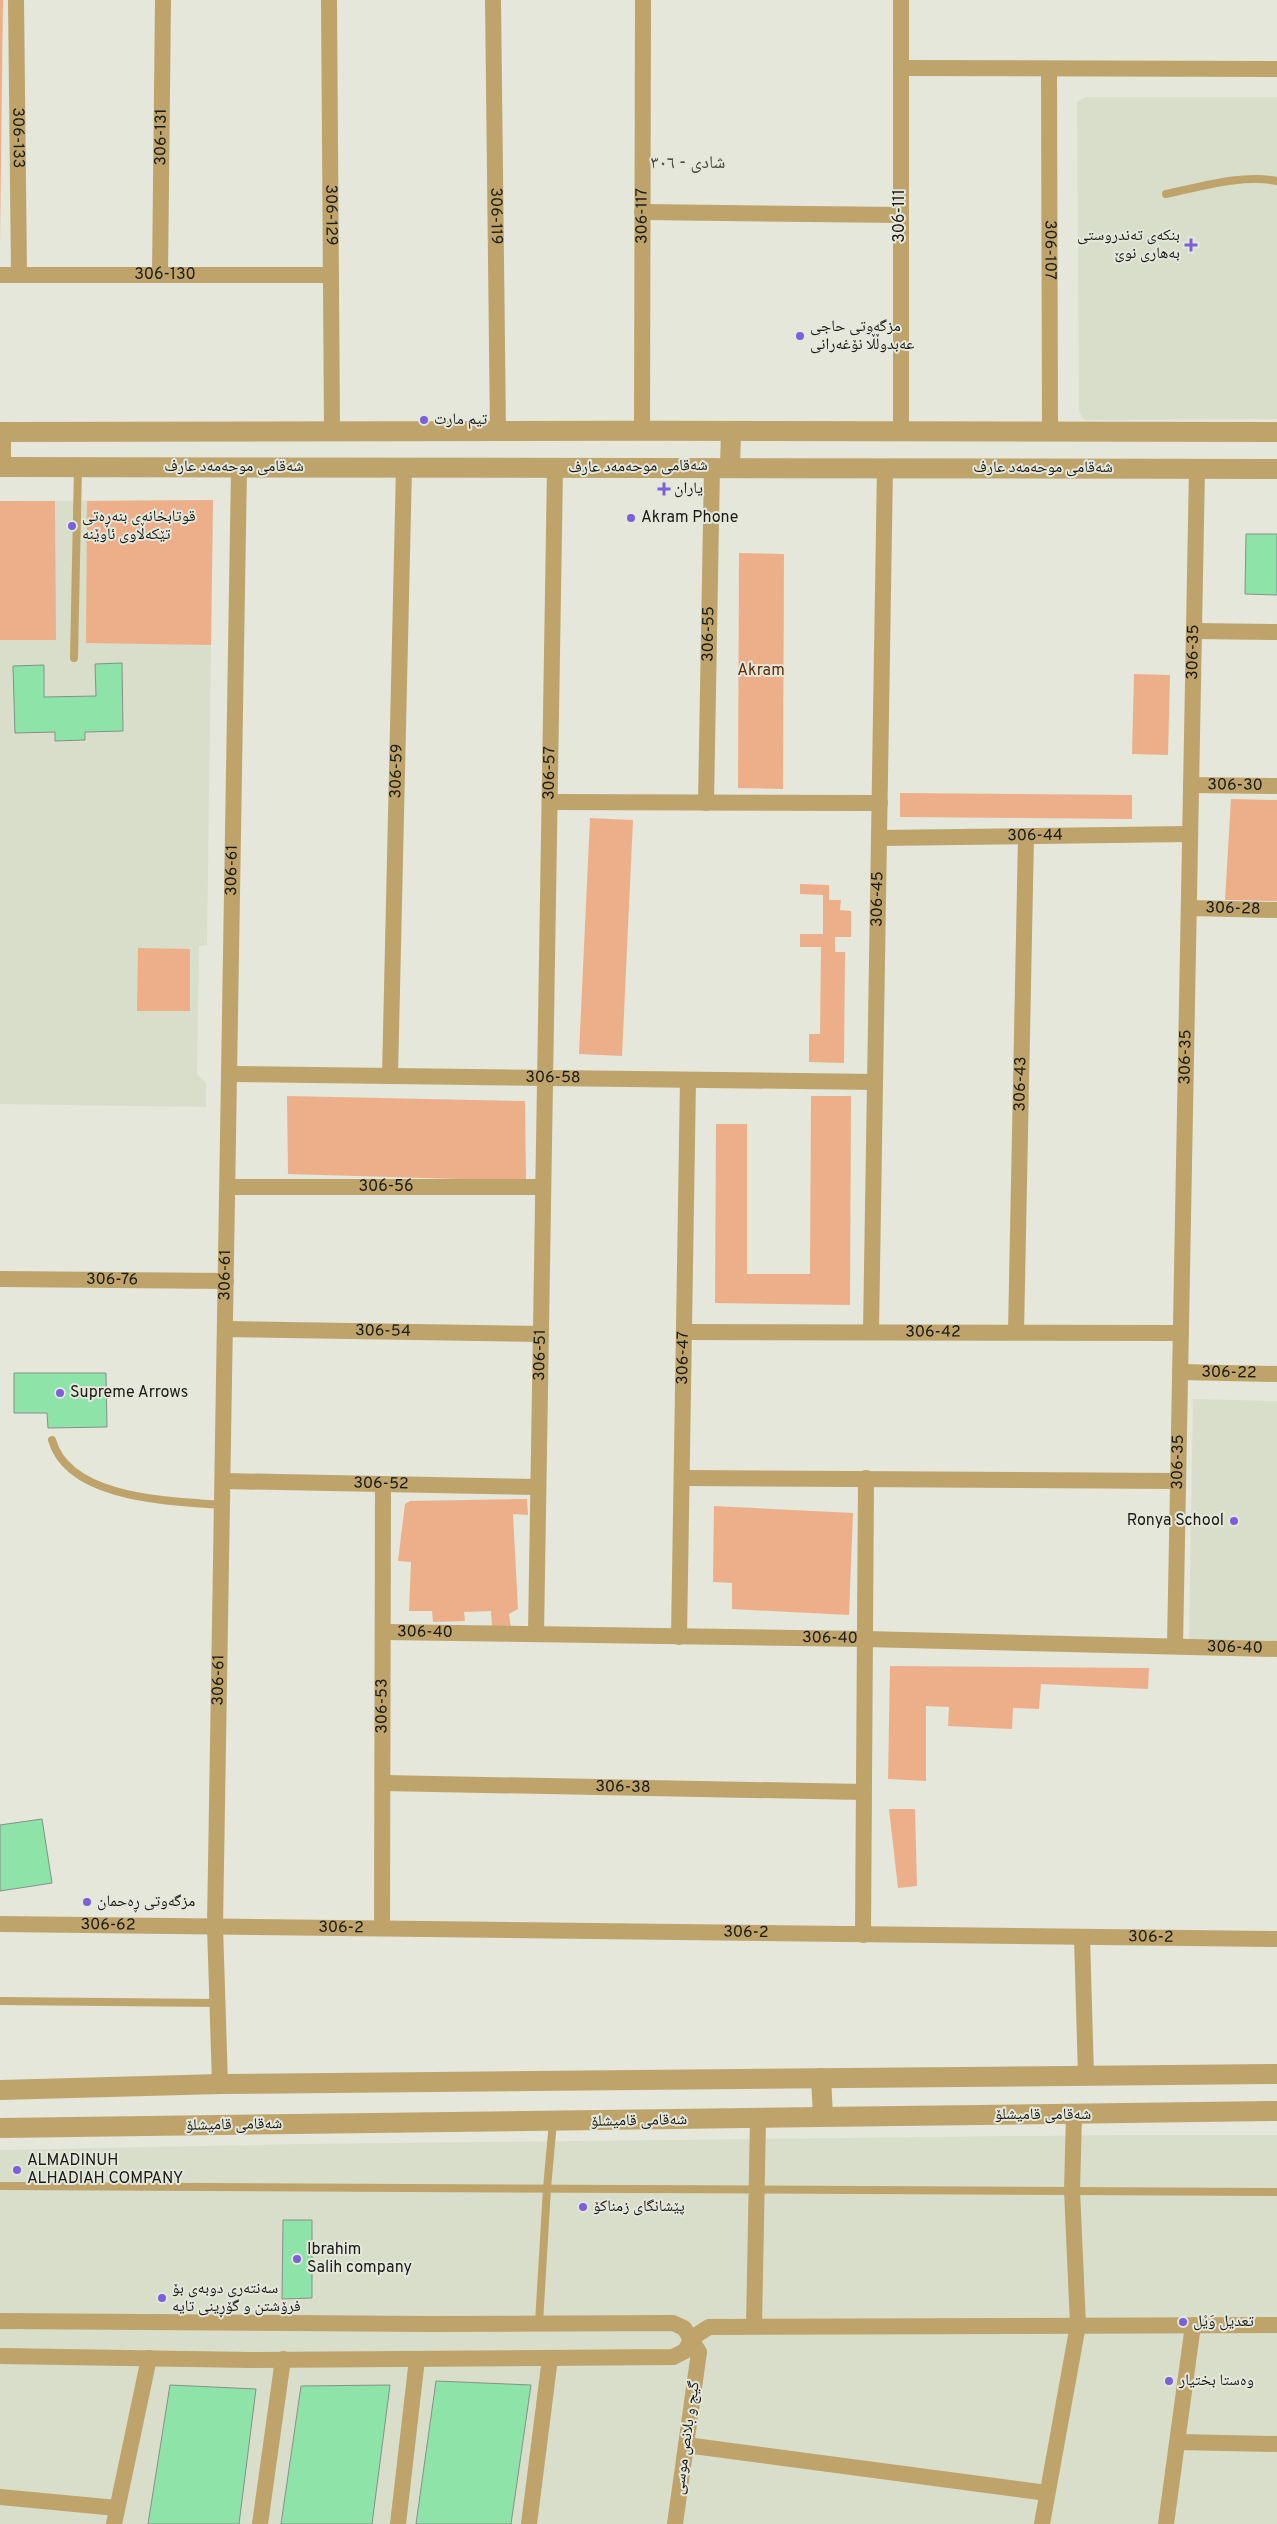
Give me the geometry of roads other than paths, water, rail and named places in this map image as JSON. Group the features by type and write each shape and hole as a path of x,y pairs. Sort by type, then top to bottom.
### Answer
{"street":[{"name":"306-133","path":"16,0 19,274"},
{"name":"306-131","path":"160,275 163,0"},
{"name":"306-129","path":"329,0 332,430"},
{"name":"306-119","path":"493,0 498,432"},
{"name":"306-117","path":"642,432 643,0"},
{"name":"306-111","path":"901,0 901,432"},
{"path":"900,68 1277,69"},
{"name":"306-107","path":"1049,69 1050,432"},
{"path":"642,212 900,215"},
{"name":"306-130","path":"0,274 331,275"},
{"name":"شەقامی موحەمەد عارف","path":"0,432 332,430 498,432 1277,432"},
{"path":"0,432 0,467"},
{"path":"721,466 732,432"},
{"name":"شەقامی موحەمەد عارف","path":"0,467 239,468 404,466 555,468 721,466 1277,469"},
{"name":"306-59","path":"390,1076 404,466"},
{"name":"306-55","path":"706,803 721,466"},
{"name":"306-45","path":"872,1331 885,467"},
{"name":"306-61","path":"220,2084 215,1926 239,468"},
{"name":"306-57","path":"545,1078 555,468"},
{"name":"306-35","path":"1175,1646 1197,468"},
{"path":"1194,632 1277,632"},
{"name":"306-30","path":"1191,785 1277,786"},
{"path":"550,802 880,803"},
{"name":"306-44","path":"880,838 1190,834"},
{"name":"306-43","path":"1016,1332 1026,836"},
{"name":"306-28","path":"1189,908 1277,910"},
{"name":"306-58","path":"229,1074 875,1082"},
{"name":"306-51","path":"536,1634 545,1078"},
{"name":"306-47","path":"679,1637 688,1080"},
{"name":"306-56","path":"228,1187 543,1188"},
{"name":"306-76","path":"0,1279 226,1281"},
{"name":"306-54","path":"225,1329 541,1334"},
{"name":"306-42","path":"684,1332 1181,1333"},
{"name":"306-22","path":"1180,1372 1277,1374"},
{"path":"682,1478 1178,1481"},
{"path":"863,1935 866,1478"},
{"name":"306-52","path":"222,1481 538,1487"},
{"name":"306-53","path":"382,1928 383,1484"},
{"name":"306-40","path":"384,1632 864,1639 1277,1649"},
{"name":"306-38","path":"383,1782 863,1792"},
{"name":"306-62","path":"0,1924 215,1926"},
{"name":"306-2","path":"215,1926 1277,1939"},
{"path":"1082,1937 1086,2076"},
{"path":"0,2090 220,2084 1277,2074"},
{"path":"821,2078 823,2116"},
{"name":"شەقامی قامیشلۆ","path":"0,2128 1277,2111"},
{"path":"1042,2524 1078,2325 1072,2190 1074,2115"},
{"path":"754,2326 758,2119"},
{"path":"0,2321 672,2323 684,2328 695,2345"},
{"path":"1166,2524 1193,2325"},
{"path":"0,2356 283,2359 673,2357 695,2345 709,2327 1277,2325"},
{"name":"گيج و بلانص موسى","path":"676,2524 686,2445 695,2345"},
{"path":"0,2497 115,2516 149,2358"},
{"path":"530,2524 550,2358"},
{"path":"260,2524 283,2359"},
{"path":"398,2524 417,2359"},
{"path":"1178,2442 1277,2444"},
{"path":"686,2445 1047,2493"}],"lane":[{"path":"1166,194 1219,183 1266,179 1277,181"},
{"path":"74,658 78,467"},
{"path":"52,1440 54,1449 64,1463 94,1485 147,1496 222,1505"},
{"path":"0,2001 217,2003"},
{"path":"539,2324 553,2122"},
{"path":"0,2186 757,2188 1277,2192"}],"place":[{"name":"بنکەی تەندروستی بەهاری نوێ","path":"1191,245"},
{"name":"مزگەوتی حاجی عەبدوڵڵا نۆغەرانی","path":"800,336"},
{"name":"تيم مارت","path":"424,420"},
{"name":"یاران","path":"664,489"},
{"name":"Akram Phone","path":"631,518"},
{"name":"قوتابخانەی بنەڕەتی تێکەڵاوی ئاوێنە","path":"72,526"},
{"name":"Supreme Arrows","path":"60,1393"},
{"name":"Ronya School","path":"1234,1521"},
{"name":"مزگەوتی ڕەحمان","path":"87,1902"},
{"name":"ALMADINUH ALHADIAH COMPANY","path":"17,2170"},
{"name":"پێشانگای زمناكۆ","path":"583,2207"},
{"name":"Ibrahim Salih company","path":"297,2259"},
{"name":"سەنتەری دوبەی بۆ فرۆشتن و گۆڕینی تایە","path":"162,2298"},
{"name":"تعديل وَيْل","path":"1183,2322"},
{"name":"وەستا بختیار","path":"1169,2381"}],"district":[{"name":"شادی - ٣٠٦","path":"688,163"}],"park label":[{"name":"Akram","path":"761,671"}]}
